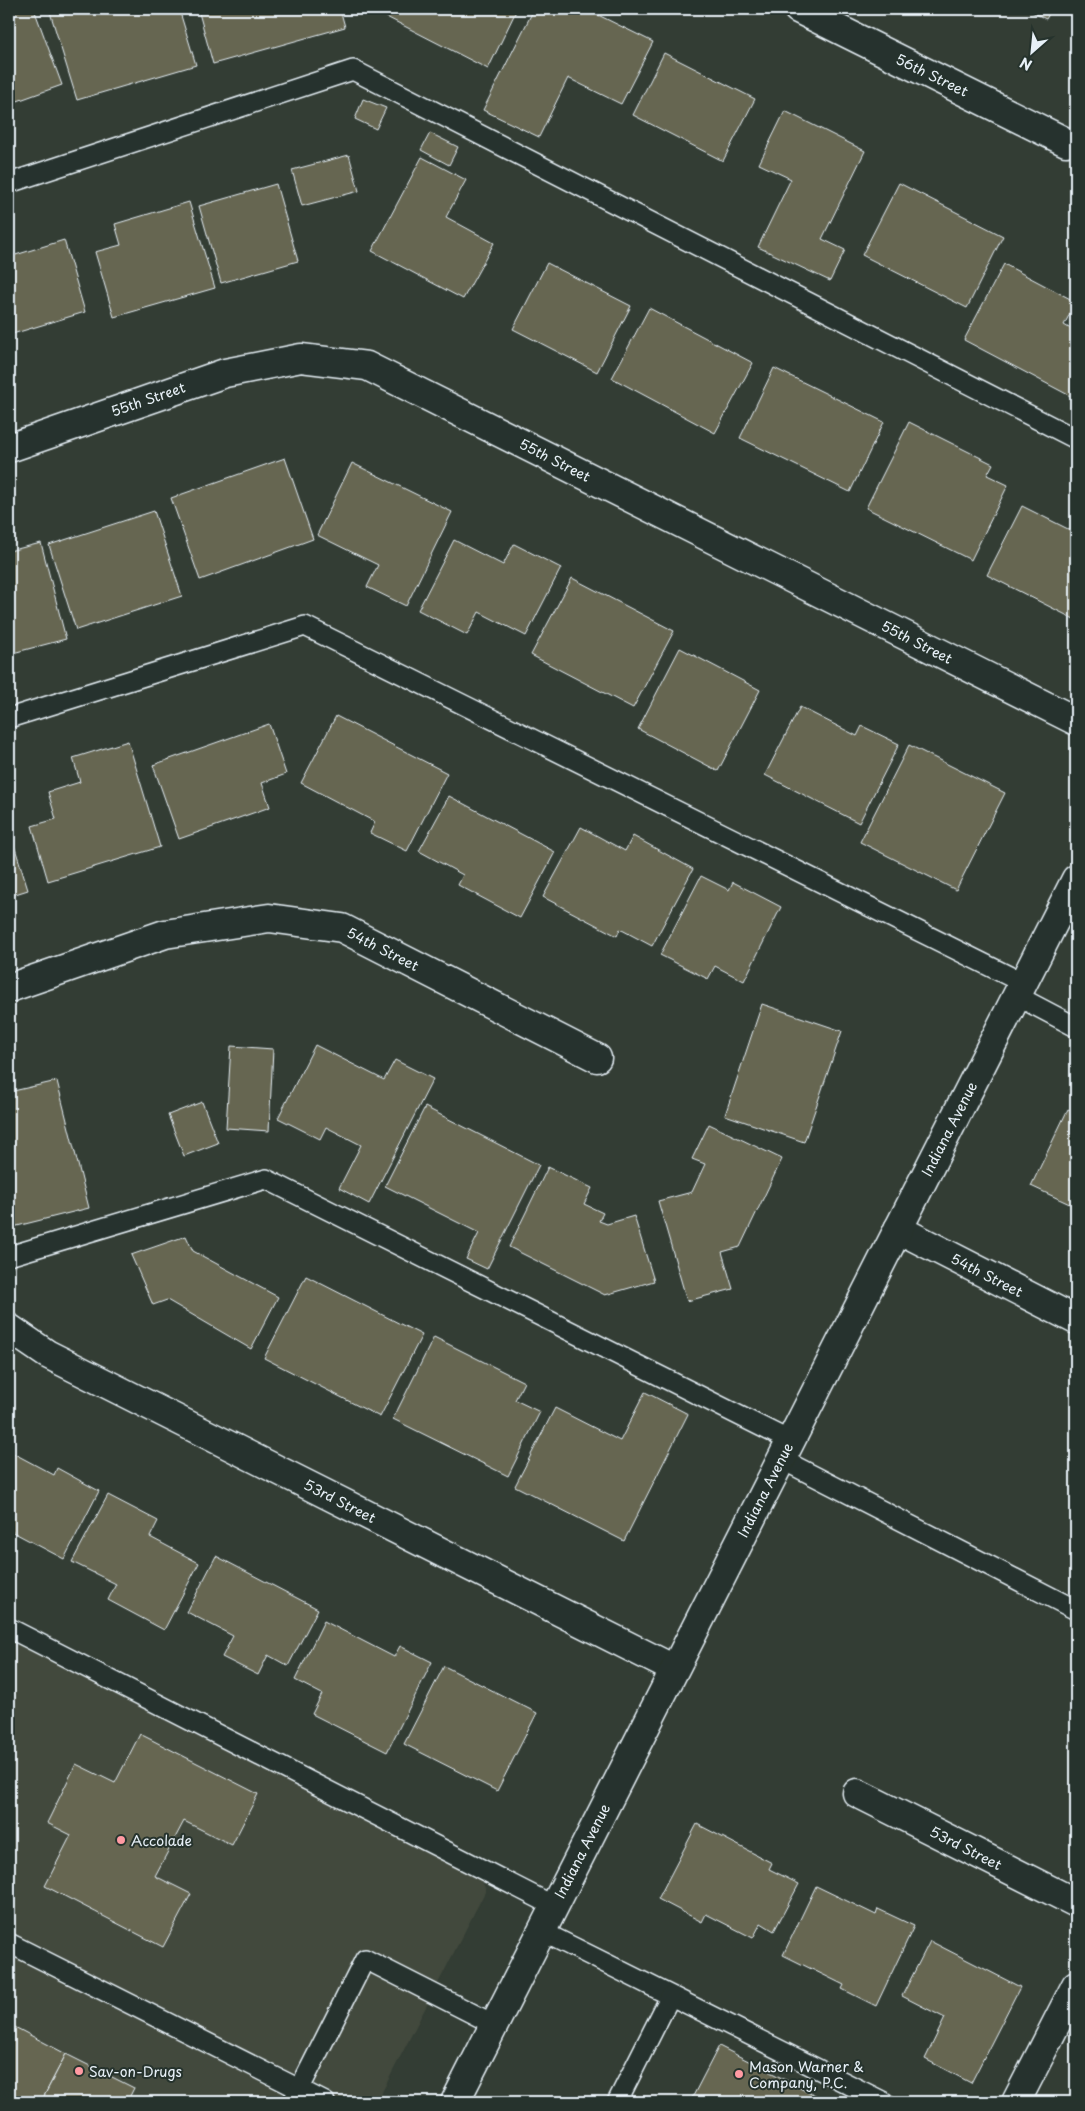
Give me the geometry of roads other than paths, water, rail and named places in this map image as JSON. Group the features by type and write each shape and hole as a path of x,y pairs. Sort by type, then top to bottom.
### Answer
{"street":[{"name":"56th Street","path":"798,9 1066,142"},
{"name":"55th Street","path":"9,448 225,373 301,358 367,366 1076,721"},
{"name":"Indiana Avenue","path":"454,2102 495,2025 1076,878"},
{"name":"54th Street","path":"9,988 165,934 269,918 342,928 597,1058"},
{"name":"54th Street","path":"898,1229 1076,1320"},
{"name":"53rd Street","path":"9,1328 56,1358 674,1669"},
{"name":"53rd Street","path":"857,1793 1076,1903"},
{"path":"1016,2102 1076,1985"}],"lane":[{"path":"9,183 354,70 1076,439"},
{"path":"9,718 305,626 1020,990 1076,1027"},
{"path":"9,1256 266,1179 786,1450 1076,1610"},
{"path":"9,1628 554,1906"},
{"path":"541,1931 670,1997 884,2102"},
{"path":"9,1943 297,2096 325,2102"},
{"path":"297,2096 365,1959 495,2025"},
{"path":"617,2102 670,1997"}],"place":[{"name":"Accolade","path":"121,1840"},
{"name":"Sav-on-Drugs","path":"79,2071"},
{"name":"Mason Warner & Company, P.C.","path":"739,2074"}]}
